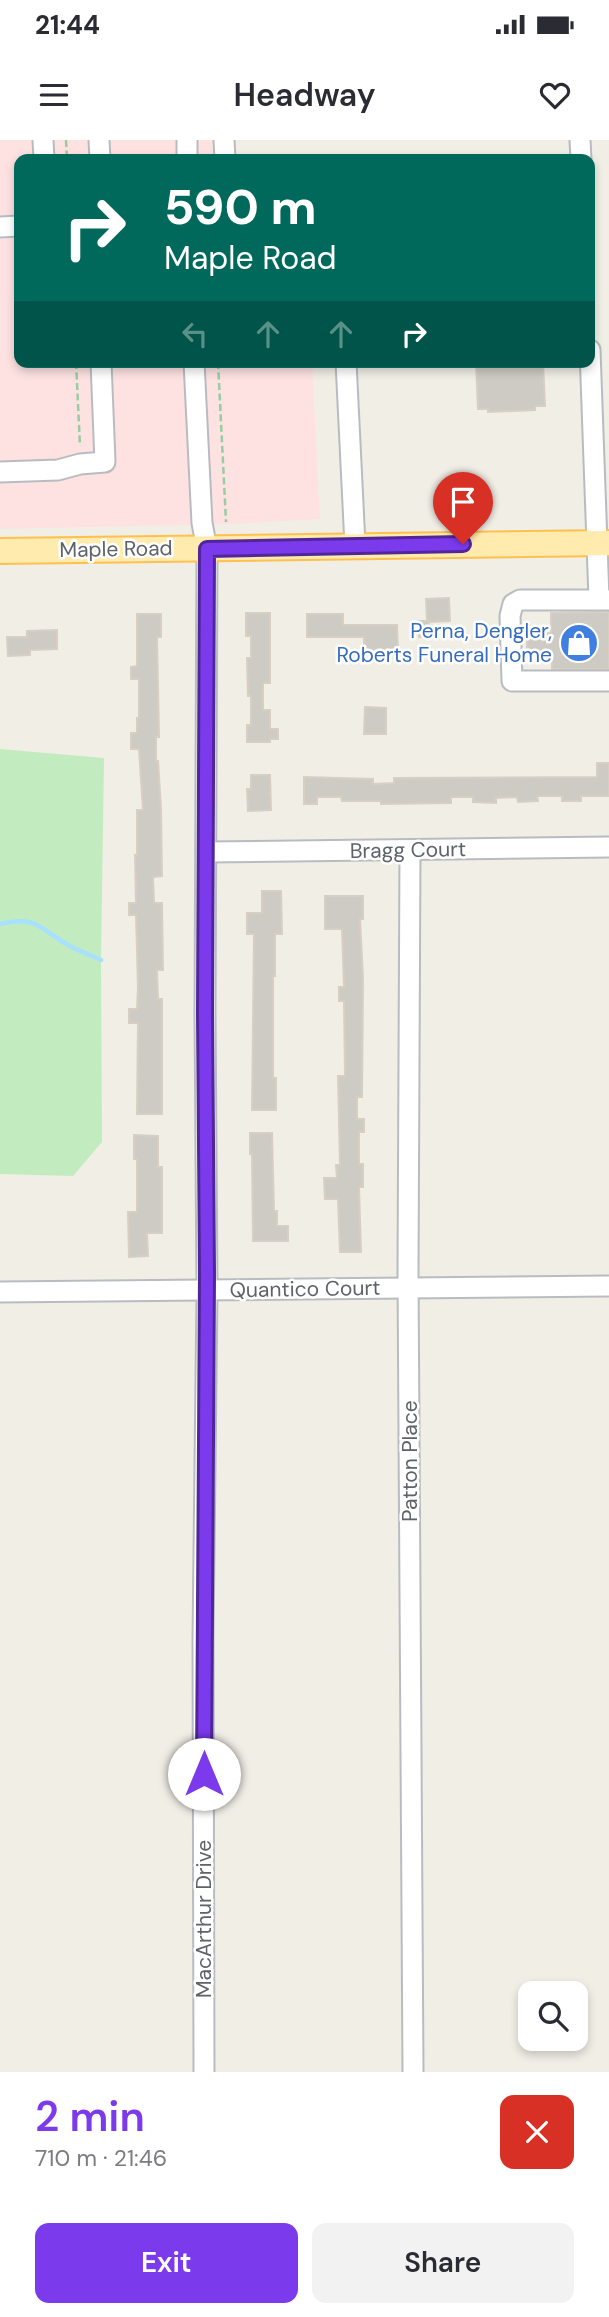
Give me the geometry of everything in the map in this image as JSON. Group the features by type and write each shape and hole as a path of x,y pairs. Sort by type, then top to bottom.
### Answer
{"main road":[{"name":"Maple Road","path":"0,551 604,543"}],"street":[{"path":"0,472 58,470 80,464 105,462 101,368"},
{"name":"MacArthur Drive","path":"194,368 202,523 207,549 204,2072"},
{"path":"346,368 355,545"},
{"path":"591,368 604,543 604,599 520,600 513,604 510,616 512,681 609,681"},
{"name":"Bragg Court","path":"206,852 609,847"},
{"name":"Patton Place","path":"410,850 413,2072"},
{"name":"Quantico Court","path":"0,1292 609,1286"}],"path":[{"path":"76,368 80,455"},
{"path":"218,368 226,522"}],"shaded area":[{"path":"0,140 236,140 237,154 14,154 14,368 312,368 320,519 233,524 0,529"}],"green space":[{"path":"0,749 104,758 102,1142 73,1176 0,1174"}],"building":[{"path":"476,368 543,368 545,406 535,406 535,410 488,412 488,409 478,409"},
{"path":"449,598 450,621 429,622 430,636 419,637 418,621 427,621 426,599"},
{"path":"609,612 609,669 552,669 552,652 527,652 527,634 551,633 551,613"},
{"path":"246,613 270,613 270,683 263,683 263,710 270,710 270,729 278,729 278,739 270,739 270,742 247,742 247,725 251,725 247,658 251,658 251,636 246,636"},
{"path":"137,614 161,614 161,637 157,637 159,737 156,737 156,761 161,808 162,876 153,877 154,903 162,903 163,970 157,970 158,999 162,999 162,1114 137,1114 138,1023 129,1023 129,1009 137,1009 138,988 136,915 129,915 129,903 136,903 137,810 143,810 139,749 131,749 131,733 137,733 139,718 139,679 131,679 131,667 137,666"},
{"path":"307,614 343,614 343,625 397,625 398,649 364,650 364,637 307,637"},
{"path":"57,630 57,649 30,650 30,655 8,656 7,637 27,637 27,631"},
{"path":"365,707 386,708 386,734 364,734"},
{"path":"597,763 609,763 609,796 581,796 581,801 562,801 562,796 537,796 538,801 518,802 517,797 496,798 496,803 473,802 473,797 451,797 451,803 381,804 381,801 342,801 341,797 317,797 317,804 304,804 304,777 373,779 373,784 394,783 394,778 597,777"},
{"path":"251,775 270,775 271,810 248,811 247,789 251,789"},
{"path":"262,891 281,891 282,934 275,934 273,976 273,1078 276,1078 276,1110 252,1110 254,934 247,934 247,913 262,913"},
{"path":"325,896 363,896 363,919 360,919 363,979 362,1097 357,1097 357,1119 364,1119 364,1132 359,1132 359,1164 363,1164 363,1187 359,1187 361,1252 340,1252 338,1199 325,1199 324,1178 337,1178 336,1165 340,1165 338,1076 345,1076 344,1001 339,1001 339,987 344,987 342,929 325,929"},
{"path":"250,1133 272,1133 274,1211 277,1211 277,1226 288,1226 288,1241 253,1241"},
{"path":"134,1135 158,1136 158,1167 162,1167 162,1233 147,1233 148,1256 129,1257 128,1212 137,1212"}],"waterway":[{"path":"0,924 23,921 31,923 101,960"}],"place":[{"name":"Perna, Dengler, Roberts Funeral Home","path":"579,643"}],"route":[{"path":"204,1774 207,549 463,544"}]}
